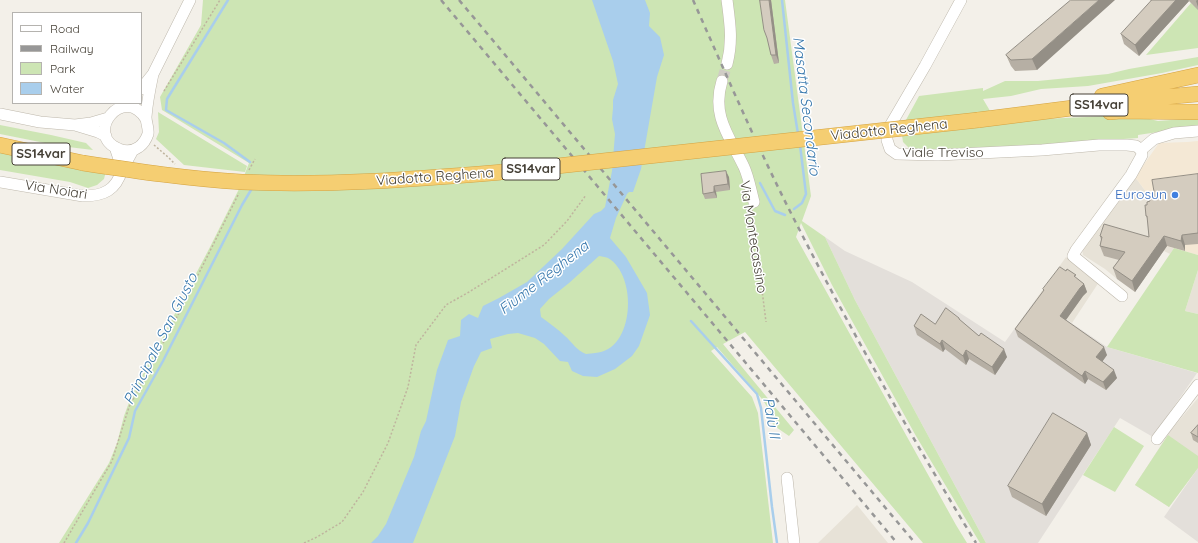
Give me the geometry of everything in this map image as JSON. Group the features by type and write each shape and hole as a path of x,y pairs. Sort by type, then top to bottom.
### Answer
{"highway":[{"path":"1000,117 1033,105 1059,100 1094,97 1198,75"},
{"name":"SS14var","path":"1000,117 1143,99 1198,94"},
{"path":"1000,117 1047,117 1121,111 1198,112"},
{"name":"Viadotto Reghena","path":"0,145 83,163 202,179 279,183 346,183 424,179 502,172 1000,117"}],"street":[{"path":"142,88 153,74 190,0"},
{"path":"727,0 731,39 731,50 727,64"},
{"name":"Viale Treviso","path":"961,0 926,66 887,131 887,140 890,149 897,154 907,155 1042,150 1099,145 1128,145 1136,146 1141,150"},
{"path":"146,120 148,97 153,74"},
{"name":"Via Montecassino","path":"722,81 719,91 718,104 720,116 725,130 744,167 753,204"},
{"path":"115,148 132,150 146,140 148,126 143,114 138,110 124,105 111,113 105,123 106,136 115,148 122,170"},
{"path":"0,114 40,122 75,125 94,130 106,136"},
{"path":"75,125 91,123 108,118"},
{"path":"1122,296 1073,256 1131,175 1142,155 1141,150 1154,139 1174,134 1198,131"},
{"name":"Via Noiari","path":"0,182 83,196 94,196 110,190 118,180 132,150"},
{"path":"1157,439 1198,385"},
{"path":"787,478 794,543"}],"path":[{"path":"164,91 220,0"},
{"path":"146,140 161,150 175,164"},
{"path":"248,172 255,159"},
{"path":"64,543 112,461 129,408 179,313 239,192"},
{"path":"304,543 342,522 363,492 388,443 408,387 416,345 446,305 544,245 567,221 586,195"},
{"name":"Via Montecassino","path":"753,204 766,322"}],"shaded area":[{"path":"1198,141 1198,255 1163,245 1156,205 1135,177 1159,143"},
{"path":"1135,177 1156,205 1163,245 1174,248 1170,254 1164,251 1117,279 1105,269 1083,255 1082,248"},
{"path":"825,237 845,251 912,282 1005,342 1036,299 1107,347 1197,373 1153,437 1120,418 1038,543 986,543 855,300"},
{"path":"1066,257 1099,282 1072,323 1036,299"},
{"path":"1198,270 1198,314 1185,311"},
{"path":"1198,398 1198,468 1169,507 1135,485 1171,430"},
{"path":"1198,468 1198,542 1164,517"},
{"path":"857,505 888,543 818,543"}],"green space":[{"path":"203,0 785,0 811,196 802,221 825,237 855,300 986,543 980,543 916,436 832,285 801,223 796,237 967,543 923,543 745,332 723,344 794,430 789,436 773,425 770,411 762,399 717,347 711,351 752,397 758,413 773,543 59,543 109,463 117,443 131,397 209,249 239,189 249,163 162,110 160,97 201,25"},
{"path":"1191,3 1198,8 1198,48 1146,55"},
{"path":"1198,57 1198,65 1162,73 1088,86 1041,89 1011,96 983,99 996,121 1133,115 1158,121 1198,118 1198,126 1138,135 1138,138 1022,146 930,150 909,148 903,142 901,129 919,96 983,88 983,91 1005,81 1038,81 1108,74"},
{"path":"158,112 247,166 245,172 184,165 156,139 159,132"},
{"path":"0,125 86,143 93,150 60,146 0,134"},
{"path":"0,151 106,171 104,179 97,185 88,188 70,182 0,170"},
{"path":"1174,248 1198,255 1198,270 1185,311 1198,314 1198,373 1107,347"},
{"path":"1114,427 1144,446 1115,492 1083,475"},
{"path":"1168,435 1198,456 1198,468 1169,507 1135,485"}],"water":[{"name":"Fiume Reghena","path":"592,0 645,0 650,13 649,26 660,37 664,55 657,77 641,169 633,192 629,192 627,194 616,218 610,238 626,257 647,293 650,315 639,346 632,356 615,369 597,377 583,376 572,371 568,362 560,361 544,344 535,338 518,333 490,339 492,348 481,352 474,366 461,402 455,436 413,543 371,543 386,524 414,457 421,431 426,421 437,370 448,340 460,336 461,320 469,314 478,318 483,306 527,282 562,249 594,214 601,211 605,207 612,171 615,134 612,119 613,100 618,84 613,61","holes":["599,256 608,258 618,267 624,280 628,295 628,311 625,327 618,340 608,349 586,354 580,351 559,331 541,317 540,309 549,299"]}],"building":[{"path":"760,0 769,0 776,55 771,55 764,30"},
{"path":"1071,0 1099,0 1032,59 1011,60 1006,55"},
{"path":"1152,0 1176,0 1135,45 1121,34"},
{"path":"726,171 728,184 714,186 714,192 703,194 701,174"},
{"path":"1198,174 1198,233 1182,235 1181,241 1164,236 1132,281 1113,268 1125,252 1100,246 1102,237 1100,236 1104,224 1149,237 1145,205 1147,205 1147,202 1150,201 1149,198 1155,197 1152,180"},
{"path":"1060,267 1066,271 1067,269 1076,275 1074,276 1084,284 1060,316 1104,347 1096,357 1114,370 1103,382 1085,371 1082,376 1015,329"},
{"path":"946,308 979,336 981,333 1004,349 992,367 966,350 963,356 942,340 940,344 914,326 921,314 935,324"},
{"path":"1053,413 1087,433 1042,504 1008,486"},
{"path":"1198,425 1198,437 1191,433"}],"waterway":[{"name":"Principale San Giusto","path":"228,0 167,99 166,110 224,143 250,162"},
{"name":"Masatta Secondario","path":"782,0 793,103 798,134"},
{"name":"Masatta Secondario","path":"794,209 802,203 806,194 800,145"},
{"path":"760,183 775,211 785,215"},
{"name":"Principale San Giusto","path":"76,543 88,523 129,438 135,411 163,361 251,190"},
{"name":"Palù II","path":"691,321 757,394 761,408 777,543"}],"tunnel":[{"path":"722,81 727,64"}],"railway":[{"path":"441,0 897,543"},
{"path":"459,0 915,543"},
{"path":"693,0 742,111 816,262 882,384 976,543"}],"place":[{"name":"Eurosun","path":"1175,195"}]}
